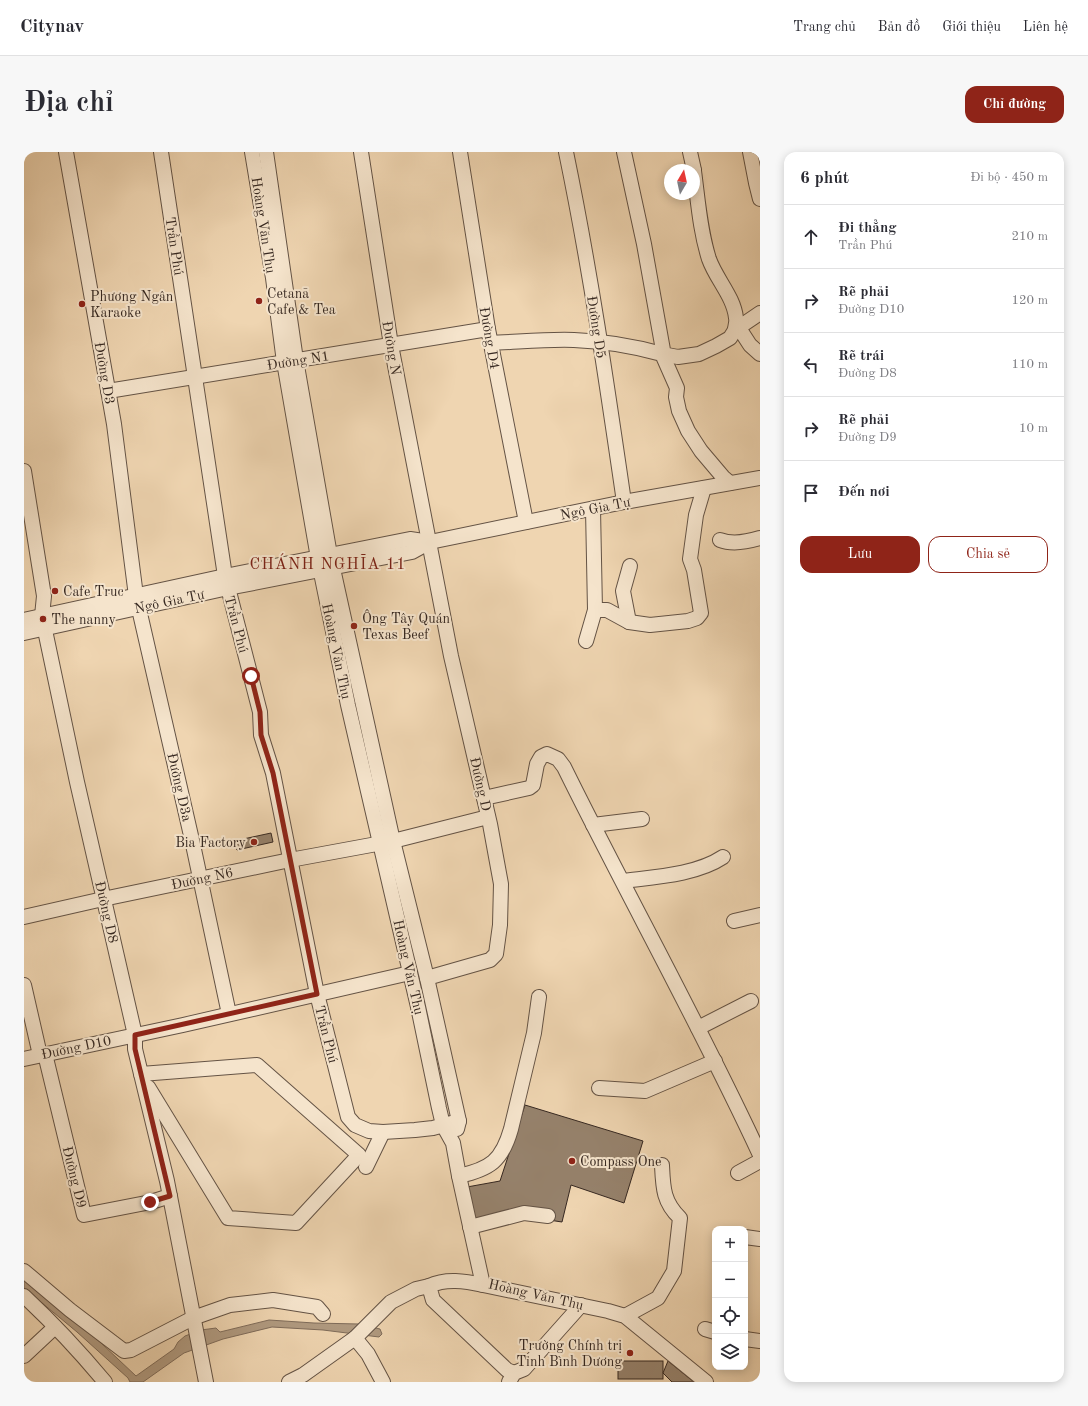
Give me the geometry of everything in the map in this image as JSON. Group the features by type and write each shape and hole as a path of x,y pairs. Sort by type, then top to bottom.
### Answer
{"street":[{"name":"Đường D3","path":"66,152 114,424 137,602"},
{"name":"Trần Phú","path":"161,152 226,582 260,712 261,735 273,773 317,994 348,1117 355,1125 359,1127 383,1132 415,1130 443,1125 459,1120"},
{"name":"Hoàng Văn Thụ","path":"252,152 271,230"},
{"name":"Hoàng Văn Thụ","path":"266,152 271,230 290,361 325,563 342,641 362,702 376,762 387,842"},
{"name":"Đường N","path":"361,152 391,345 430,542"},
{"name":"Đường D4","path":"460,152 490,343 526,522"},
{"name":"Đường D5","path":"566,152 578,211 600,342 624,502"},
{"path":"624,152 644,244 663,350 662,354 677,388 676,397 679,411 688,431 701,451 730,483"},
{"path":"690,152 693,164"},
{"path":"750,152 760,199"},
{"path":"698,200 709,259 731,302 736,318 737,329 750,345 760,354"},
{"path":"490,343 574,340 622,345 678,357 699,354 716,346 730,338 737,329 760,313"},
{"name":"Đường N1","path":"108,391 488,329"},
{"path":"24,471 44,596 44,622"},
{"name":"Ngô Gia Tự","path":"24,633 44,622 226,582 325,563 412,552 430,542 624,502 760,478"},
{"path":"595,610 607,610 629,622 650,625 688,621 697,618 701,613 690,559 696,515 704,488"},
{"path":"586,641 595,610 593,509"},
{"path":"720,540 726,543 760,538"},
{"name":"Đường D","path":"427,978 490,960 496,954 500,925 501,884 484,798 451,656 430,542"},
{"path":"629,622 623,591 630,566"},
{"name":"Đường D3a","path":"137,602 229,1014"},
{"name":"Ngô Gia Tự","path":"24,620 44,622"},
{"name":"Đường D8","path":"44,622 77,782 135,1035 135,1049 170,1196 201,1364 206,1382"},
{"name":"Hoàng Văn Thụ","path":"342,641 348,705 362,767 387,842 406,923 427,978 459,1120 453,1143"},
{"path":"348,705 362,702"},
{"path":"484,798 529,788 533,785 537,764 541,757 547,754 558,759 564,767 698,1028 760,1155"},
{"path":"362,767 376,762"},
{"name":"Đường N6","path":"24,917 290,860 387,842 488,817"},
{"path":"593,826 642,819"},
{"path":"622,881 689,871 723,857"},
{"path":"734,920 760,915"},
{"name":"Hoàng Văn Thụ","path":"406,923 410,973 443,1125 453,1143 458,1176 483,1284 608,1310 625,1316 706,1382"},
{"name":"Đường D10","path":"24,1059 410,973"},
{"name":"Đường D9","path":"24,986 84,1215 150,1202 170,1196"},
{"path":"458,1176 486,1168 496,1158 506,1144 532,1041 538,996"},
{"path":"698,1028 751,1001"},
{"path":"418,1007 432,1004"},
{"path":"600,1088 645,1091 715,1062"},
{"path":"257,1065 359,1155 296,1223 228,1218 141,1075 257,1065"},
{"path":"366,1167 383,1132"},
{"path":"738,1173 760,1162"},
{"path":"625,1316 658,1298 674,1271 680,1218 671,1210 663,1188 662,1165"},
{"path":"470,1227 524,1213 548,1216"},
{"path":"748,1237 760,1239"},
{"path":"24,1271 68,1308 124,1350 131,1350 194,1323 230,1305 273,1300 317,1307 323,1314"},
{"path":"288,1382 304,1375 354,1338 390,1302 416,1289 429,1286 437,1282 458,1280 483,1284"},
{"path":"429,1286 433,1300 507,1370 512,1377 524,1369 581,1305"},
{"path":"24,1296 84,1357 105,1382"},
{"path":"24,1356 68,1308"},
{"path":"354,1338 368,1354 383,1382"},
{"path":"748,1340 760,1342"}],"shaded area":[{"path":"24,1277 83,1326 136,1376 174,1349 178,1342 185,1336 201,1330 216,1328 220,1332 269,1320 359,1324 380,1329 382,1334 379,1337 323,1330 272,1327 223,1339 184,1353 143,1382 130,1382 128,1378 77,1332 24,1288"}],"building":[{"name":"Bia Factory","path":"271,833 273,842 237,850 234,841"},
{"name":"Compass One","path":"525,1105 643,1141 624,1203 571,1185 562,1222 529,1217 477,1229 467,1187 500,1181"},
{"path":"618,1361 663,1361 663,1379 618,1379"},
{"path":"668,1361 694,1382 672,1382 663,1373"}],"place":[{"name":"Cetanā Cafe & Tea","path":"259,301"},
{"name":"Phương Ngân Karaoke","path":"82,304"},
{"name":"Cafe Truc","path":"55,591"},
{"name":"The nanny","path":"43,619"},
{"name":"Ông Tây Quán Texas Beef","path":"354,626"},
{"name":"Bia Factory","path":"254,842"},
{"name":"Compass One","path":"572,1161"},
{"name":"Trường Chính trị Tỉnh Bình Dương","path":"630,1353"}],"district":[{"name":"CHÁNH NGHĨA 11","path":"328,563"}],"route":[{"path":"150,1202 170,1196 135,1049 135,1035 317,994 273,773 261,735 260,712 251,676"}]}
